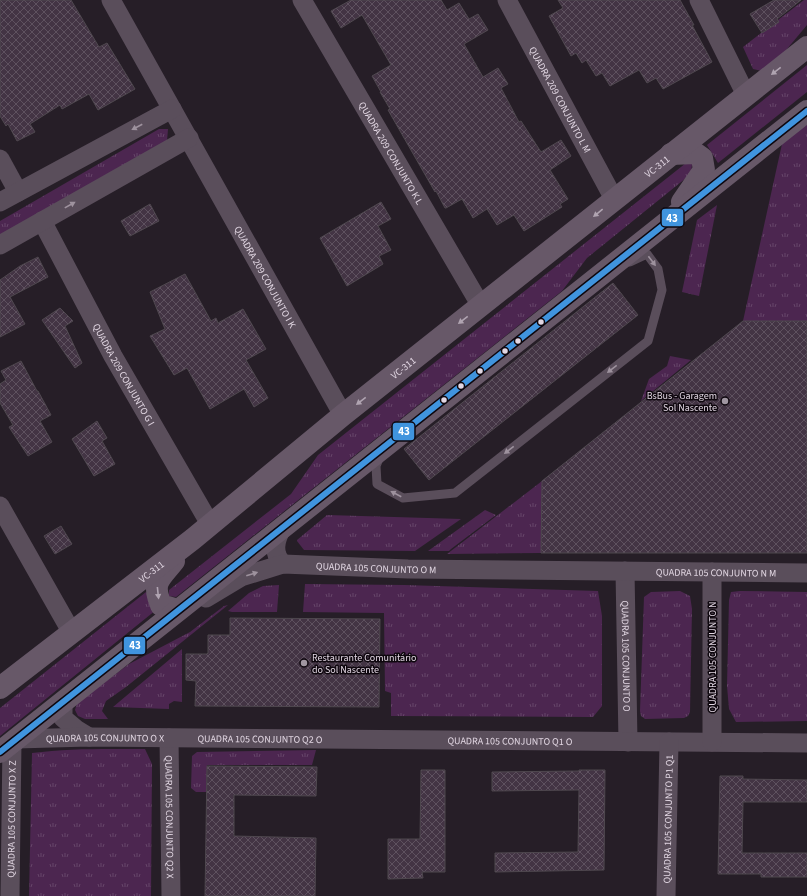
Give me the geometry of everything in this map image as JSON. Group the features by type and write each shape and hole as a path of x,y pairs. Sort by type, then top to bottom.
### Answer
{"main road":[{"name":"VC-311","path":"0,688 193,539 343,415 807,47"},
{"path":"10,744 807,111"},
{"path":"670,220 704,170 702,158 695,153 671,154"},
{"path":"178,610 161,606 157,595 157,581 193,539"}],"street":[{"name":"QUADRA 209 CONJUNTO I K","path":"111,0 343,415"},
{"name":"QUADRA 209 CONJUNTO K L","path":"302,0 481,306"},
{"name":"QUADRA 209 CONJUNTO L M","path":"507,0 614,200"},
{"path":"699,0 746,95"},
{"path":"0,202 172,109"},
{"path":"0,245 189,138"},
{"path":"0,159 18,192"},
{"name":"QUADRA 209 CONJUNTO G I","path":"42,222 114,356 210,524"},
{"path":"0,506 72,633"},
{"path":"282,528 277,536 275,550 283,564"},
{"name":"QUADRA 105 CONJUNTO O M","path":"147,636 241,577 283,564 408,569 625,571"},
{"name":"QUADRA 105 CONJUNTO N M","path":"625,571 807,573"},
{"name":"QUADRA 105 CONJUNTO O","path":"625,571 628,742"},
{"name":"QUADRA 105 CONJUNTO N","path":"712,572 712,742"},
{"path":"63,702 63,718 86,737"},
{"name":"QUADRA 105 CONJUNTO O X","path":"10,744 86,737 169,738"},
{"name":"QUADRA 105 CONJUNTO Q2 O","path":"169,738 351,739"},
{"name":"QUADRA 105 CONJUNTO Q2 X","path":"169,738 172,896"},
{"name":"QUADRA 105 CONJUNTO Q1 O","path":"351,739 807,743"},
{"name":"QUADRA 105 CONJUNTO P1 Q1","path":"666,896 669,742"},
{"name":"QUADRA 105 CONJUNTO X Z","path":"10,744 10,896"}],"lane":[{"path":"382,448 376,466 377,484 403,498 455,492 648,341 662,290 658,269 647,254 606,271"}],"green space":[{"path":"804,0 807,0 807,25 782,55 762,71 753,69 743,47"},
{"path":"807,65 807,92 718,163 707,145"},
{"path":"807,124 807,321 743,321 782,144"},
{"path":"159,129 168,129 167,141 0,237 0,221"},
{"path":"686,163 692,164 691,174 587,258 562,291 176,597 169,596 169,590 291,494 318,455"},
{"path":"717,205 699,296 682,292 697,220"},
{"path":"670,356 691,360 641,401 649,379 667,366"},
{"path":"542,481 541,553 447,554"},
{"path":"485,510 496,515 449,551 428,551"},
{"path":"327,515 461,519 415,551 304,550 297,540"},
{"path":"305,584 404,585 598,591 602,616 602,706 593,717 391,716 391,693 385,691 384,613 303,612"},
{"path":"279,585 277,612 228,611 249,593 263,586"},
{"path":"680,591 690,596 692,609 690,712 688,716 684,718 645,719 641,716 640,711 644,597 651,592"},
{"path":"146,592 156,610 0,736 0,708"},
{"path":"731,592 807,592 807,721 736,722 729,709 727,686 729,600"},
{"path":"228,605 126,687 106,701 102,711 108,719 85,719 78,716 75,710 77,703 129,664 190,632 224,606"},
{"path":"182,649 182,702 174,701 169,704 169,709 113,707"},
{"path":"102,749 145,749 152,764 151,896 29,896 32,753"},
{"path":"316,750 312,765 207,765 206,792 196,792 191,788 192,756 197,752"}],"building":[{"path":"0,0 71,0 99,47 107,43 135,89 98,110 89,94 62,109 60,105 30,124 35,132 17,141 8,124 6,126 0,116"},
{"path":"351,0 441,0 447,10 459,3 469,19 478,14 488,30 464,44 483,77 498,68 508,84 501,88 519,122 521,121 541,152 561,140 571,156 550,170 568,199 560,204 562,207 524,231 514,215 497,225 487,209 473,218 462,199 445,208 388,110 390,109 372,76 391,65 362,15 341,28 331,11"},
{"path":"558,0 680,0 712,62 663,89 656,78 647,83 639,70 610,86 602,73 596,76 586,60 582,63 576,53 571,56 549,16 563,8"},
{"path":"774,0 801,0 777,19 779,22 762,33 750,14"},
{"path":"381,202 391,219 378,226 391,250 379,256 383,264 347,286 320,238"},
{"path":"150,204 159,221 130,236 121,221"},
{"path":"38,257 48,277 10,297 25,324 0,337 0,280 20,266"},
{"path":"185,274 211,321 216,318 218,323 243,309 266,349 246,360 268,398 254,407 244,389 210,409 187,368 174,375 150,336 165,329 150,292"},
{"path":"613,283 638,315 429,480 404,449"},
{"path":"60,308 73,321 65,326 82,363 75,368 42,320"},
{"name":"BsBus - Garagem Sol Nascente","path":"743,321 807,321 807,553 541,553 542,481"},
{"path":"21,361 51,415 40,421 52,442 28,456 9,427 13,425 0,403 0,384 6,380 1,371"},
{"path":"97,421 107,438 102,441 115,464 94,476 72,439"},
{"path":"61,526 72,544 55,554 44,536"},
{"name":"Restaurante Comunitário do Sol Nascente","path":"230,618 380,619 379,707 195,706 196,681 186,680 186,654 207,654 208,635 230,635"},
{"path":"207,766 317,767 316,796 234,795 234,836 316,838 315,896 205,896"},
{"path":"421,770 445,770 445,872 422,872 423,878 388,879 388,839 420,839"},
{"path":"605,770 604,870 495,872 495,853 578,852 579,790 492,791 492,772"},
{"path":"720,776 743,776 743,779 807,780 807,802 743,802 742,853 807,853 807,877 761,877 761,874 718,874"}],"transit line":[{"name":"43","path":"0,752 807,111"}],"place":[{"name":"BsBus - Garagem Sol Nascente","path":"725,401"},
{"name":"Restaurante Comunitário do Sol Nascente","path":"304,663"}]}
